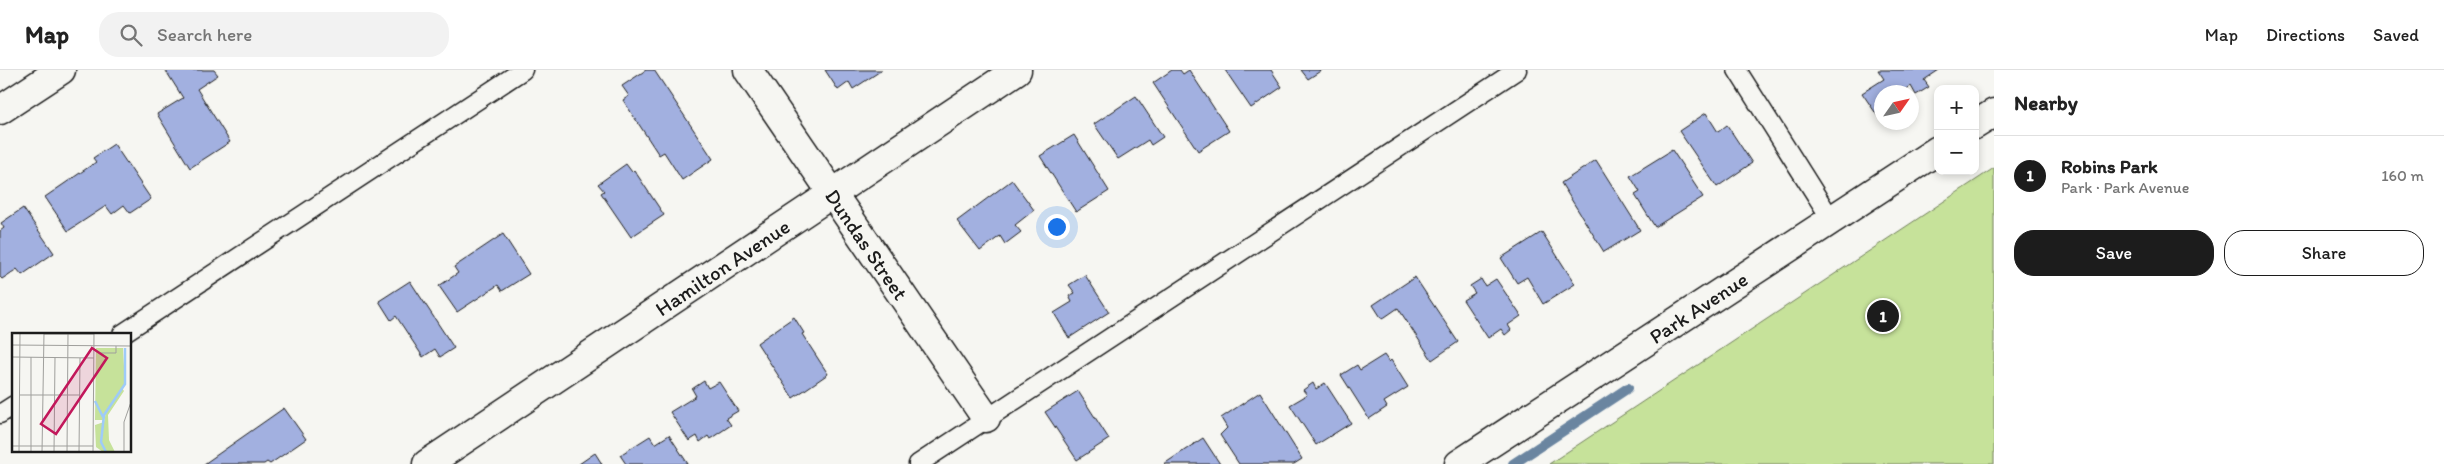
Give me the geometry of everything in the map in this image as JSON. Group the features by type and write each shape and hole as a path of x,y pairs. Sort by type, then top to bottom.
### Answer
{"street":[{"path":"0,110 61,70"},
{"name":"Dundas Street","path":"748,70 986,418"},
{"name":"Hamilton Avenue","path":"426,464 1017,70"},
{"path":"1979,122 1994,113"},
{"name":"Park Avenue","path":"1459,464 1934,153"}],"lane":[{"path":"124,333 523,70"},
{"path":"918,464 1516,70"},
{"path":"1737,70 1831,220"},
{"path":"0,414 12,406"}],"green space":[{"path":"1994,168 1994,464 1549,464"}],"building":[{"path":"214,70 218,75 197,89 230,142 190,168 157,114 183,98 166,71"},
{"path":"646,70 654,70 713,159 682,180 664,152 659,155 623,100 629,96 622,86"},
{"path":"825,70 882,70 853,89 849,82 838,90"},
{"path":"1172,70 1180,70 1183,74 1189,70 1229,131 1198,151 1153,83"},
{"path":"1225,70 1271,70 1282,87 1251,108"},
{"path":"1301,70 1322,70 1308,79"},
{"path":"1878,70 1939,70 1924,80 1929,87 1919,93 1919,85 1875,85 1884,79"},
{"path":"1874,85 1874,111 1862,93"},
{"path":"1136,96 1163,137 1151,145 1148,140 1118,159 1094,124"},
{"path":"1706,113 1718,132 1727,125 1752,163 1717,187 1679,131"},
{"path":"1074,135 1109,191 1076,212 1040,156"},
{"path":"114,144 151,199 130,213 124,205 112,214 106,206 68,231 45,197 96,162 93,158"},
{"path":"1672,150 1703,197 1655,227 1635,195 1640,192 1630,176"},
{"path":"1596,160 1640,230 1604,252 1561,183"},
{"path":"626,164 632,172 634,170 664,215 631,237 601,193 604,191 598,184"},
{"path":"1012,180 1034,210 1015,225 1021,232 1005,244 1000,236 980,251 957,221"},
{"path":"23,208 54,253 22,275 17,269 2,279 0,277 0,231 4,228 1,223"},
{"path":"1542,232 1575,284 1543,304 1527,277 1517,283 1501,258"},
{"path":"503,234 529,274 502,291 498,285 457,312 439,286 458,273 454,267"},
{"path":"1085,275 1109,312 1069,338 1054,313 1072,302 1069,296 1075,293 1069,285"},
{"path":"1415,277 1458,342 1432,360 1398,308 1382,319 1373,305"},
{"path":"1481,279 1485,286 1496,279 1521,316 1508,325 1511,330 1505,335 1501,329 1488,338 1463,300 1475,293 1470,286"},
{"path":"410,281 454,348 440,357 435,349 423,357 396,316 391,320 379,301"},
{"path":"794,317 804,333 802,334 828,374 793,398 757,343"},
{"path":"1384,355 1389,362 1391,360 1408,387 1384,402 1387,407 1369,419 1341,375 1357,365 1360,370"},
{"path":"704,381 708,388 719,382 738,411 726,418 731,425 710,439 708,436 700,442 697,436 689,441 670,412 696,396 692,389"},
{"path":"1313,383 1316,389 1325,383 1351,423 1316,445 1290,405 1307,395 1303,390"},
{"path":"1078,391 1109,439 1077,460 1045,412"},
{"path":"1260,392 1302,459 1294,464 1239,464 1220,435 1227,428 1221,418"},
{"path":"284,408 306,439 270,464 267,462 264,464 204,464"},
{"path":"669,435 688,464 626,464 620,455 650,436 655,444"},
{"path":"1203,438 1220,464 1164,464"},
{"path":"595,453 602,464 579,464"}],"waterway":[{"path":"1513,464 1628,388"}],"place":[{"name":"Robins Park","path":"1883,316"}]}
